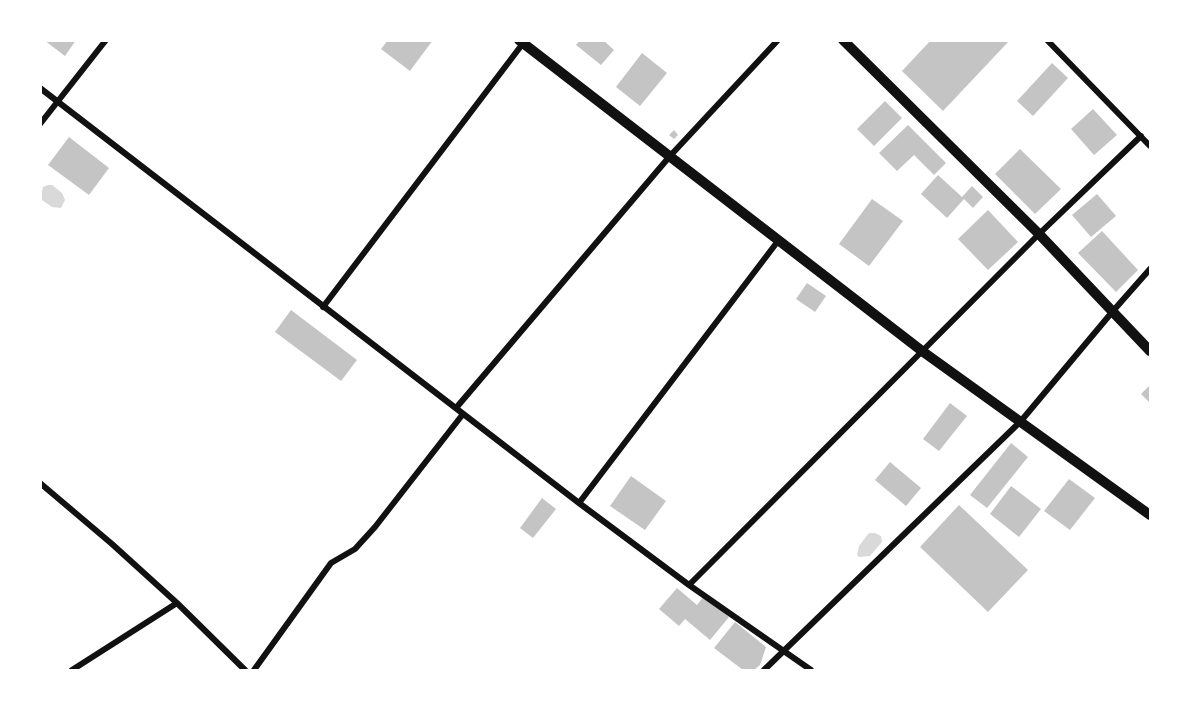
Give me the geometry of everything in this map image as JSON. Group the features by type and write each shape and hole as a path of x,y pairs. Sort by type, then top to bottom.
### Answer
{"street":[{"path":"40,124 106,40"},
{"path":"456,408 670,156 777,40"},
{"path":"843,40 1039,234 1150,351"},
{"path":"1047,40 1150,146"},
{"path":"323,307 522,41 778,242 922,351 1150,515"},
{"path":"40,88 579,503 689,585 811,670"},
{"path":"689,585 1039,234 1141,136"},
{"path":"579,503 778,242"},
{"path":"764,670 1021,421 1150,269"},
{"path":"254,670 331,563 355,549 375,527 463,414"},
{"path":"40,483 177,603 245,670"},
{"path":"72,670 177,603"}],"shaded area":[{"path":"52,185 62,193 65,200 61,208 52,207 42,200 43,187"},
{"path":"869,533 881,536 882,542 870,556 859,557 857,555 859,546"}],"building":[{"path":"44,40 76,40 65,56"},
{"path":"388,40 433,40 410,71 381,49"},
{"path":"580,40 603,40 614,50 601,65 576,45"},
{"path":"931,40 1010,40 943,111 902,71"},
{"path":"642,53 667,73 640,106 616,87"},
{"path":"1052,63 1068,78 1033,116 1017,101"},
{"path":"885,101 902,118 874,146 857,129"},
{"path":"1093,109 1117,135 1094,155 1071,129"},
{"path":"908,125 946,163 934,175 914,155 897,171 879,153"},
{"path":"674,130 678,135 674,139 669,135"},
{"path":"69,137 109,168 89,195 48,165"},
{"path":"1020,149 1061,189 1035,214 995,174"},
{"path":"938,175 962,197 972,186 983,197 973,208 964,199 947,218 921,194"},
{"path":"1097,194 1116,216 1091,237 1072,215"},
{"path":"872,199 903,221 869,266 839,244"},
{"path":"988,210 1018,242 988,270 958,239"},
{"path":"1102,231 1138,270 1116,292 1078,253"},
{"path":"807,283 826,296 815,312 796,299"},
{"path":"291,310 357,360 341,381 275,332"},
{"path":"1150,385 1150,403 1141,394"},
{"path":"950,403 967,416 939,451 923,439"},
{"path":"1011,443 1028,457 987,508 970,495"},
{"path":"890,462 921,488 906,506 875,480"},
{"path":"631,476 666,501 645,530 610,506"},
{"path":"1069,479 1095,498 1070,530 1044,511"},
{"path":"1011,486 1041,509 1019,537 990,514"},
{"path":"542,498 556,509 533,538 520,528"},
{"path":"959,505 1028,570 988,612 920,547"},
{"path":"677,588 697,605 704,596 729,617 710,640 685,619 679,626 659,609"},
{"path":"735,622 766,647 760,665 754,670 743,670 714,648"}]}
